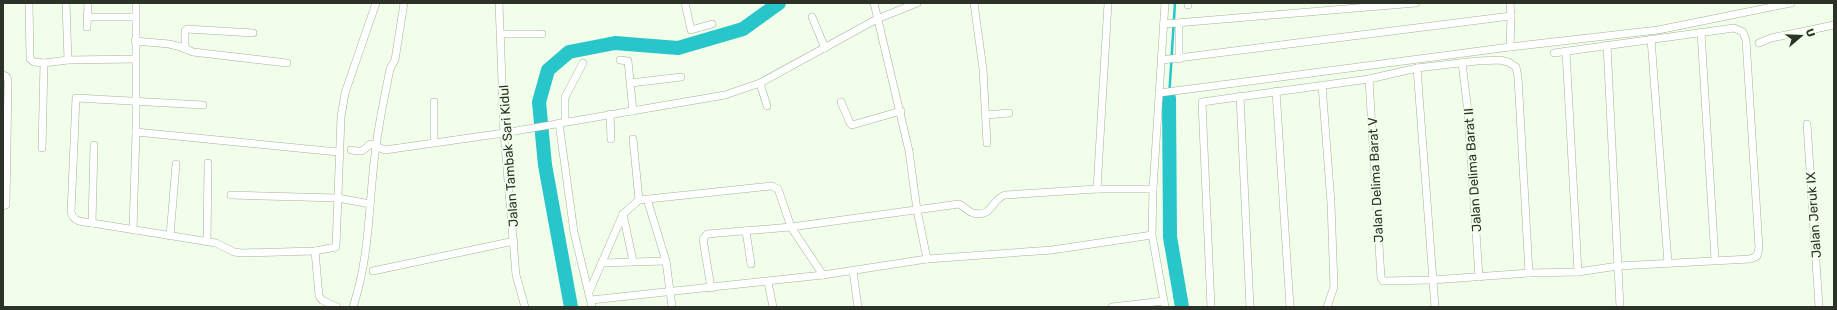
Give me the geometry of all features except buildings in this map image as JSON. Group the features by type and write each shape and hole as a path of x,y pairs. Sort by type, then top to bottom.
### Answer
{"street":[{"path":"29,3 30,59 34,62 44,63 68,60 135,59"},
{"path":"66,3 68,60"},
{"path":"87,27 88,3"},
{"path":"133,230 136,132 136,3"},
{"path":"203,105 135,100 76,98 72,217 76,220 92,223 207,242 242,253 315,251 336,247 338,152 341,117 345,93 376,3"},
{"path":"352,307 363,274 367,250 376,147 390,69 395,60 404,3"},
{"name":"Jalan Tambak Sari Kidul","path":"499,3 504,133 516,276 525,307"},
{"path":"685,3 691,30 712,24"},
{"path":"874,3 901,111 909,151 917,210 927,259"},
{"path":"351,150 361,152 366,150 370,144 385,150 504,133 725,95 760,83 877,19 917,3"},
{"path":"974,3 983,69 987,143"},
{"path":"1097,189 1108,3"},
{"path":"1112,307 1164,304 1152,235 1152,189 1171,59 1172,24 1165,3"},
{"path":"1172,24 1416,3"},
{"path":"1510,3 1510,47"},
{"path":"1165,92 1510,47 1658,30 1787,3"},
{"path":"1171,59 1511,16"},
{"path":"87,17 135,17"},
{"path":"812,17 825,48"},
{"path":"1171,59 1172,24"},
{"path":"1759,43 1771,38 1834,25"},
{"path":"1432,280 1528,273 1578,272 1618,266 1750,258 1758,254 1749,73 1746,40 1743,32 1734,28 1554,53"},
{"path":"184,49 187,29 253,34"},
{"path":"1701,32 1715,260"},
{"path":"501,34 542,34"},
{"path":"1651,39 1668,263"},
{"path":"135,41 169,44 192,52 286,63"},
{"path":"1607,45 1620,307"},
{"path":"1566,51 1578,272"},
{"path":"620,60 628,62 633,110"},
{"path":"1212,307 1202,102 1369,79 1417,68 1462,63 1500,60 1513,64 1516,68 1528,273"},
{"path":"42,148 44,63"},
{"path":"583,63 565,97 559,123 574,232 591,304 670,292 768,282 853,271 927,259 1052,250 1152,235"},
{"name":"Jalan Delima Barat II","path":"1462,63 1468,112 1479,277"},
{"path":"1417,68 1435,307"},
{"path":"3,75 6,76 8,80 6,205 3,206"},
{"path":"631,83 681,77"},
{"name":"Jalan Delima Barat V","path":"1369,79 1382,280 1432,280"},
{"path":"760,83 768,106"},
{"path":"1322,85 1331,203 1334,287 1327,307"},
{"path":"1276,91 1290,307"},
{"path":"1240,96 1250,307"},
{"path":"434,102 434,142"},
{"path":"842,102 852,125 901,111"},
{"path":"986,115 1009,113"},
{"path":"610,114 611,139"},
{"name":"Jalan Jeruk IX","path":"1807,124 1819,307"},
{"path":"136,132 338,152"},
{"path":"633,139 643,199 666,261 672,307"},
{"path":"92,223 94,145"},
{"path":"207,242 208,163"},
{"path":"170,236 176,164"},
{"path":"589,292 623,214 643,199 776,187 791,227 823,275"},
{"path":"711,288 703,239 707,234 791,227 959,204 973,213 982,214 993,207 997,199 1005,195 1097,189 1152,189"},
{"path":"231,195 338,198 370,204"},
{"path":"623,214 633,261"},
{"path":"746,231 751,264"},
{"path":"373,271 514,242"},
{"path":"315,251 319,296 322,300 337,307"},
{"path":"602,263 666,261"},
{"path":"853,271 858,307"},
{"path":"768,282 773,307"}],"waterway":[{"path":"571,307 545,165 539,102 548,70 569,52 615,43 678,48 743,29 779,3"},
{"path":"1169,98 1175,3"},
{"path":"1169,98 1170,237 1182,307"}]}
